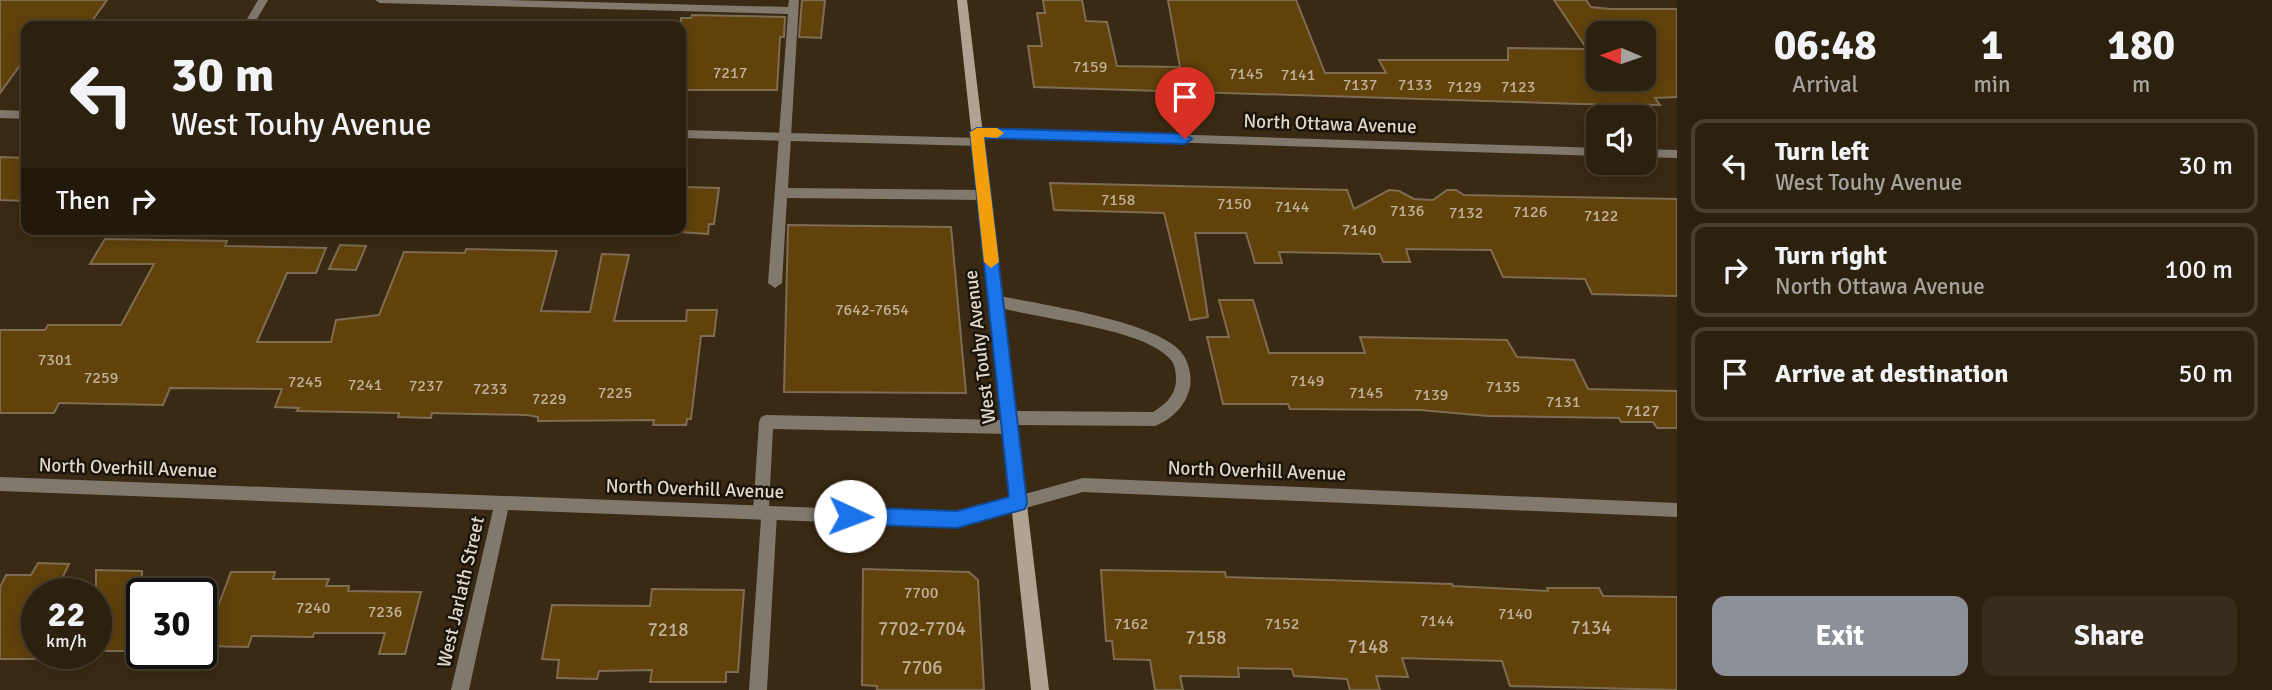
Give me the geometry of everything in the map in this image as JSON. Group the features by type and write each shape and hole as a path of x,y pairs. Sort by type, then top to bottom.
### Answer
{"main road":[{"name":"West Touhy Avenue","path":"962,0 1040,690"}],"street":[{"path":"251,21 262,0"},
{"path":"380,0 794,5 775,284"},
{"path":"0,114 21,115"},
{"name":"North Ottawa Avenue","path":"686,134 977,137 1586,152"},
{"path":"1656,153 1677,154"},
{"path":"780,193 984,195"},
{"path":"758,690 766,422 1010,423 1155,419 1171,411 1181,394 1182,366 1172,351 1139,336 1098,324 996,301"},
{"name":"North Overhill Avenue","path":"0,484 957,520 1083,485 1677,510"},
{"name":"West Jarlath Street","path":"460,690 502,503"}],"building":[{"path":"0,0 107,0 92,21 21,21 21,64 0,93"},
{"path":"802,0 825,0 821,38 799,37"},
{"path":"1043,0 1082,0 1086,21 1107,22 1117,66 1180,67 1168,0 1296,0 1325,73 1386,73 1379,60 1508,60 1508,48 1586,49 1586,91 1656,91 1656,21 1586,21 1586,48 1554,0 1586,0 1591,7 1610,9 1677,9 1677,97 1655,98 1660,105 1581,104 1034,87 1028,46 1042,46 1037,13 1045,13"},
{"path":"692,15 785,17 784,37 780,37 777,90 686,90 686,21 681,21 681,18 691,18"},
{"path":"0,157 21,158 21,201 0,200"},
{"path":"1050,183 1347,190 1354,209 1389,190 1399,191 1414,199 1433,200 1447,190 1456,190 1464,195 1677,199 1677,296 1592,294 1585,279 1503,277 1491,250 1406,249 1410,262 1383,262 1380,254 1279,252 1282,263 1255,263 1246,233 1195,233 1208,317 1190,320 1164,213 1054,210"},
{"path":"686,187 719,188 714,224 709,224 708,234 686,232"},
{"path":"788,225 951,227 966,393 784,392"},
{"path":"105,239 227,241 225,246 326,248 316,273 287,273 257,342 331,342 336,320 379,315 404,252 465,253 466,249 557,251 541,311 590,312 602,254 629,255 614,321 686,321 687,310 717,310 714,336 701,336 691,419 687,419 686,425 653,425 654,420 538,421 538,417 527,415 432,413 431,418 398,417 399,413 297,411 299,408 275,407 282,389 170,388 163,405 59,403 54,413 0,413 0,330 45,330 48,325 121,325 154,264 90,264"},
{"path":"340,245 366,246 356,270 329,269"},
{"path":"1219,300 1253,300 1269,353 1365,353 1360,337 1507,340 1517,357 1574,360 1588,389 1677,391 1677,428 1657,428 1653,422 1621,422 1619,418 1488,416 1420,410 1290,409 1288,404 1223,404 1207,337 1229,337"},
{"path":"38,563 69,564 62,578 21,578 21,659 0,659 0,587 6,575 31,575"},
{"path":"863,569 969,572 978,580 984,690 877,690 877,686 862,685"},
{"path":"96,570 142,571 142,578 126,578 126,651 112,651 112,578 96,578"},
{"path":"1101,570 1225,572 1226,577 1452,584 1548,591 1547,588 1599,588 1603,596 1677,597 1677,690 1510,686 1502,661 1402,658 1408,677 1376,676 1380,690 1350,690 1347,679 1294,676 1292,669 1238,668 1239,677 1180,676 1183,690 1155,690 1150,660 1114,659 1112,641 1106,641"},
{"path":"231,572 275,572 273,579 329,579 326,586 349,586 348,591 421,592 405,654 379,654 385,633 314,633 313,637 252,636 248,647 217,646 217,609"},
{"path":"652,589 744,590 738,672 726,672 726,682 650,682 652,670 599,671 597,679 557,678 559,660 542,659 552,605 650,606"}],"slow traffic":[{"path":"991,262 977,132 997,133"}],"route":[{"path":"850,516 957,520 1018,503 977,132 1185,139"}]}
